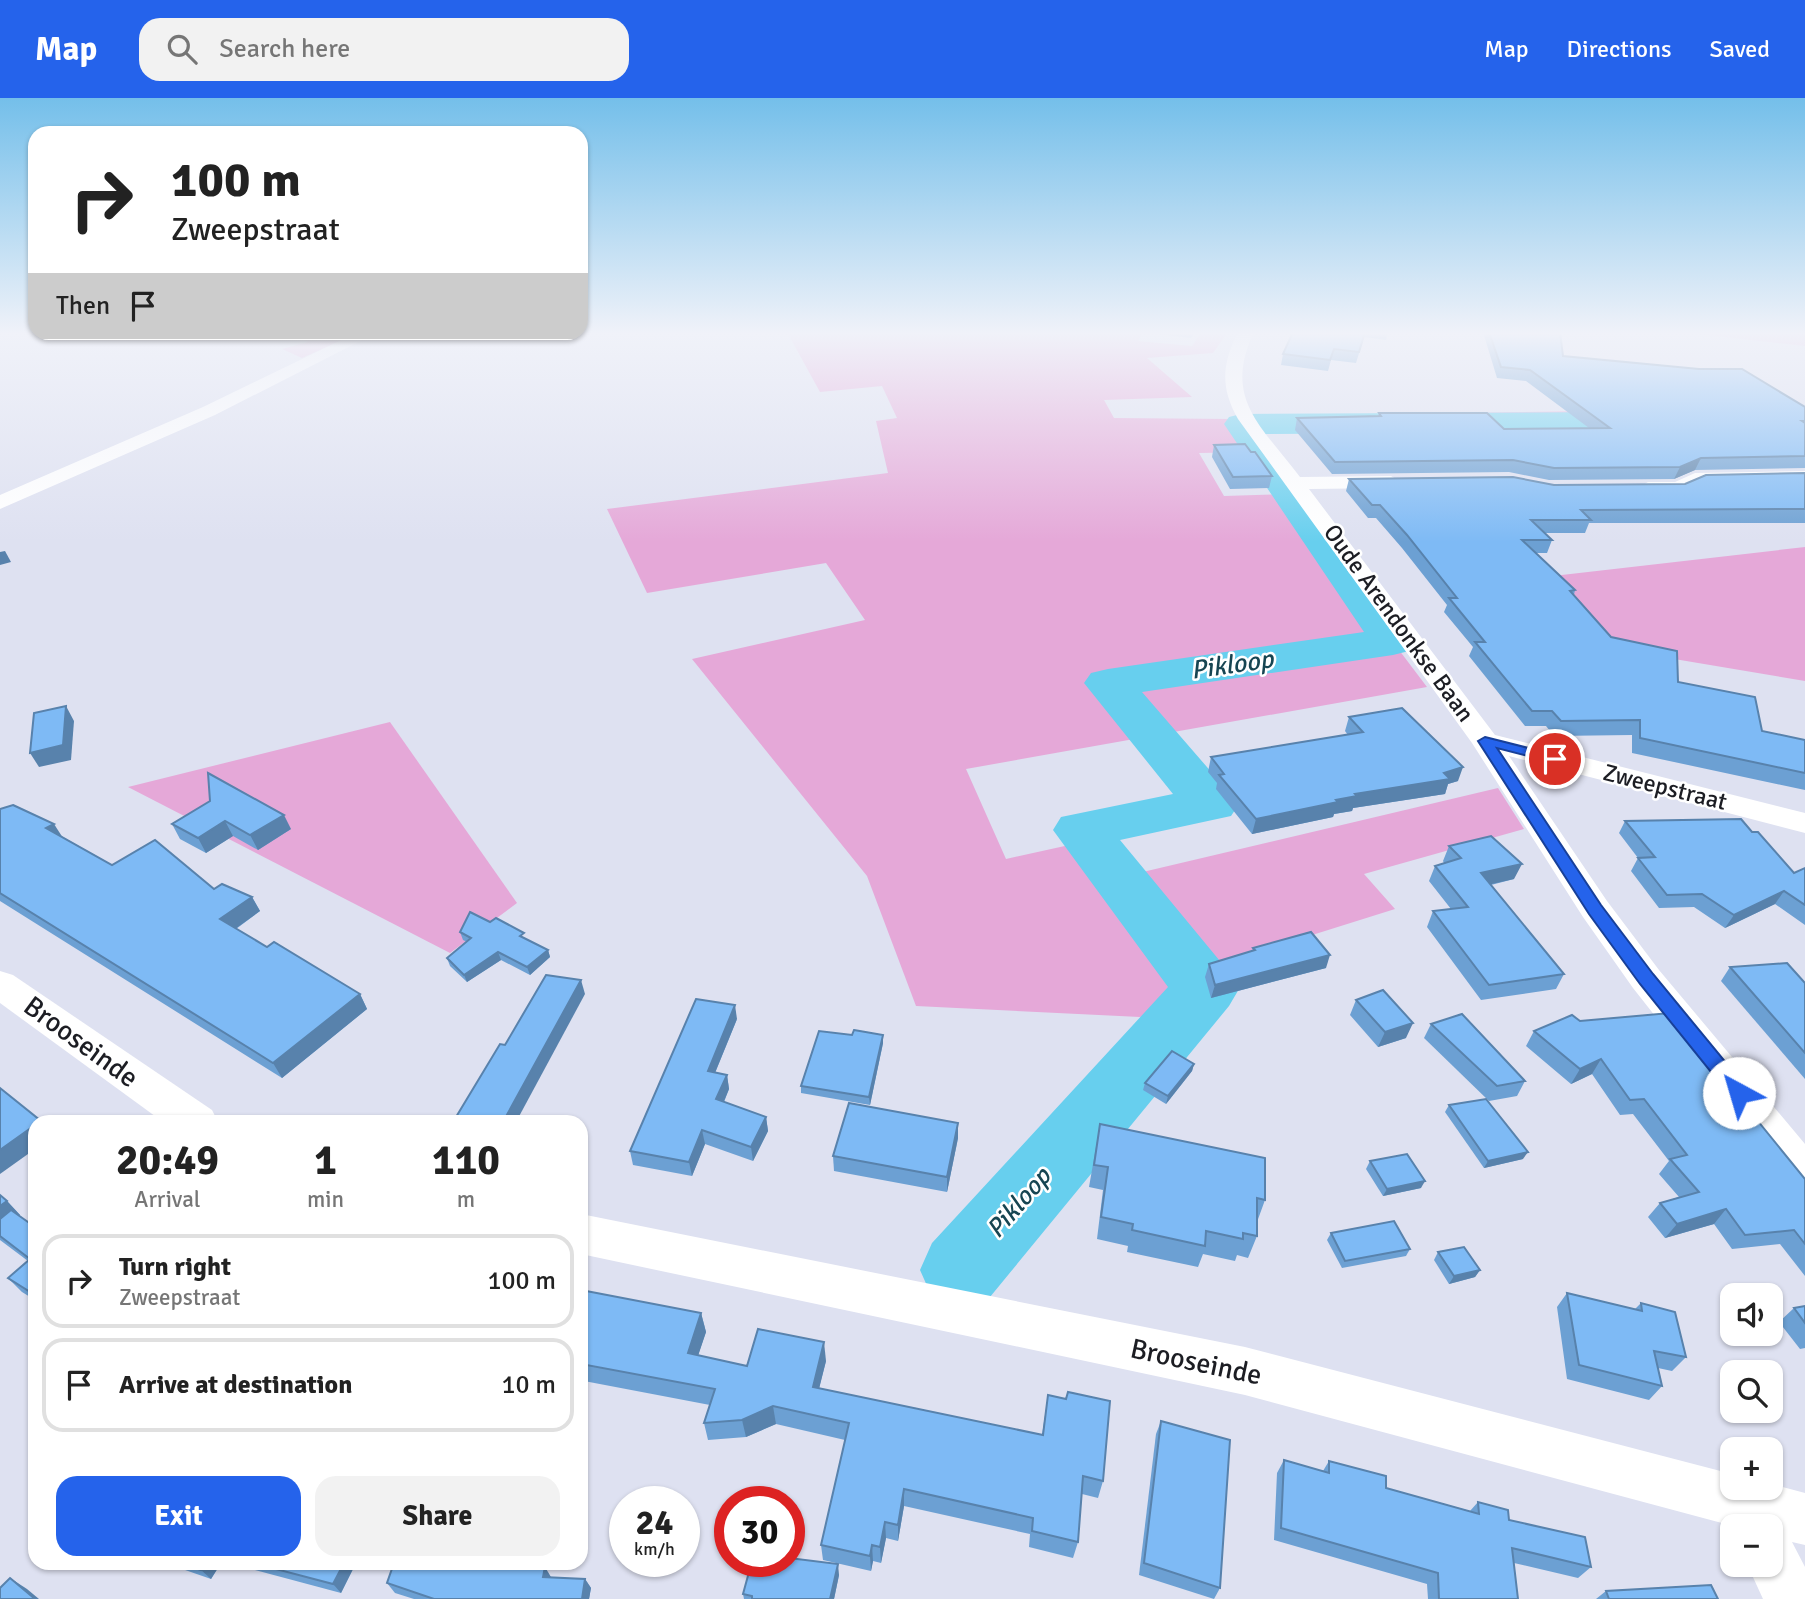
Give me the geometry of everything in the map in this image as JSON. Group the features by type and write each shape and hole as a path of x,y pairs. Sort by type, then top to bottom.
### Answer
{"street":[{"path":"0,503 227,402"},
{"name":"Oude Arendonkse Baan","path":"1237,402 1485,741 1624,949 1805,1174"},
{"path":"1641,472 1695,479 1805,477"},
{"path":"1627,488 1679,488 1695,479"},
{"path":"1297,483 1417,482"},
{"name":"Zweepstraat","path":"1485,741 1805,823"},
{"name":"Brooseinde","path":"0,984 186,1115"},
{"name":"Brooseinde","path":"588,1235 1245,1371 1746,1514"},
{"name":"Brooseinde","path":"1783,1517 1805,1518"},
{"path":"1781,1577 1792,1599"}],"shaded area":[{"path":"890,402 1105,402 1114,418 1233,419 1257,452 1199,453 1224,496 1284,494 1377,632 1399,650 1427,687 966,769 1006,859 1101,838 1130,875 1498,788 1524,829 1364,874 1395,909 1178,977 1184,1003 1140,1017 916,1006 867,876 692,659 865,620 826,563 647,593 607,509 888,473 876,421 897,418"},
{"path":"1805,408 1805,421 1263,424 1259,416"},
{"path":"1805,547 1805,681 1591,645 1553,576"},
{"path":"390,722 517,903 450,953 128,787"}],"building":[{"path":"1574,402 1797,402 1805,407 1805,421 1802,421 1805,423 1805,456 1701,458 1680,467 1554,468 1513,460 1335,462 1297,418 1381,416 1379,413 1487,413 1504,429 1610,428"},
{"path":"1245,444 1251,452 1255,452 1272,476 1233,477 1214,445"},
{"path":"1805,473 1805,509 1581,510 1591,520 1531,520 1552,540 1522,540 1575,590 1570,591 1611,637 1677,651 1678,682 1755,697 1762,731 1805,740 1805,773 1640,738 1640,720 1561,721 1552,711 1532,711 1475,642 1485,642 1449,598 1457,598 1380,505 1372,505 1349,479 1513,477 1554,485 1685,484 1706,475"},
{"path":"66,706 63,745 30,753 34,713"},
{"path":"1402,708 1463,767 1444,773 1450,779 1355,794 1357,796 1336,800 1338,802 1256,819 1219,775 1224,774 1211,757 1363,732 1349,717"},
{"path":"208,773 284,815 250,835 225,821 198,838 172,824 210,801"},
{"path":"13,805 54,824 46,828 112,865 155,840 214,889 222,884 252,897 220,919 267,947 274,942 360,994 273,1063 0,893 0,809"},
{"path":"1741,819 1752,832 1758,832 1794,873 1805,868 1805,905 1784,891 1734,915 1702,894 1667,895 1638,858 1655,857 1625,821"},
{"path":"1491,836 1522,864 1481,873 1564,974 1489,985 1433,911 1468,907 1435,866 1461,858 1449,846"},
{"path":"470,912 490,922 496,918 524,933 520,936 548,950 527,967 498,952 464,975 447,958 471,938 460,932"},
{"path":"1311,932 1330,955 1215,985 1209,964"},
{"path":"1787,963 1805,983 1805,1053 1730,967"},
{"path":"546,975 581,980 507,1115 457,1115 500,1044 505,1045"},
{"path":"1383,990 1413,1023 1385,1032 1356,1000"},
{"path":"696,999 735,1005 708,1071 727,1075 716,1099 766,1117 751,1147 702,1130 689,1162 630,1151"},
{"path":"1670,1013 1805,1179 1805,1244 1794,1230 1745,1235 1726,1209 1677,1224 1660,1203 1699,1192 1670,1159 1687,1155 1644,1099 1630,1100 1601,1059 1580,1069 1534,1031 1572,1015 1580,1021"},
{"path":"1462,1014 1525,1081 1497,1086 1431,1024"},
{"path":"854,1030 883,1035 869,1097 801,1086 819,1031 852,1035"},
{"path":"1172,1051 1194,1064 1168,1096 1145,1083"},
{"path":"0,1088 34,1115 28,1115 28,1130 0,1150"},
{"path":"1486,1099 1528,1152 1488,1161 1449,1105"},
{"path":"849,1103 958,1123 947,1177 833,1156"},
{"path":"1100,1124 1265,1158 1265,1200 1257,1198 1257,1236 1243,1233 1243,1239 1206,1231 1205,1246 1132,1230 1133,1224 1101,1217 1108,1167 1094,1165"},
{"path":"1407,1154 1425,1181 1387,1189 1370,1161"},
{"path":"0,1195 7,1201 0,1206"},
{"path":"11,1210 28,1222 28,1257 0,1236 0,1219"},
{"path":"1394,1221 1410,1249 1345,1261 1331,1233"},
{"path":"1464,1247 1480,1270 1454,1276 1438,1252"},
{"path":"28,1261 28,1291 8,1278"},
{"path":"588,1291 701,1313 688,1353 747,1366 758,1329 824,1342 813,1387 1043,1435 1048,1395 1066,1399 1068,1392 1110,1401 1103,1481 1083,1476 1078,1542 1032,1531 1033,1518 904,1489 898,1525 885,1522 880,1547 872,1545 870,1556 821,1545 849,1423 773,1406 742,1420 704,1423 715,1389 588,1365"},
{"path":"1567,1293 1642,1311 1641,1303 1675,1312 1686,1357 1654,1351 1662,1386 1579,1365"},
{"path":"1805,1306 1805,1323 1794,1308"},
{"path":"1161,1421 1230,1440 1220,1588 1144,1563"},
{"path":"1284,1460 1329,1473 1329,1461 1386,1476 1386,1488 1479,1514 1478,1502 1508,1510 1509,1520 1585,1537 1591,1567 1512,1548 1518,1599 1439,1599 1438,1573 1281,1528"},
{"path":"805,1560 838,1564 830,1599 752,1599 752,1596 743,1594 748,1577 805,1577"},
{"path":"280,1570 340,1570 333,1584"},
{"path":"392,1570 544,1570 543,1577 585,1579 582,1599 434,1599 387,1583"},
{"path":"10,1578 35,1599 0,1599 0,1588"},
{"path":"1711,1585 1718,1599 1609,1599 1606,1591"}],"waterway":[{"name":"Pikloop","path":"961,1270 1206,989 1081,830 1211,804 1108,683 1393,641 1241,424 1805,421"}],"route":[{"path":"1555,759 1485,741 1595,909 1646,979 1739,1093"}]}
